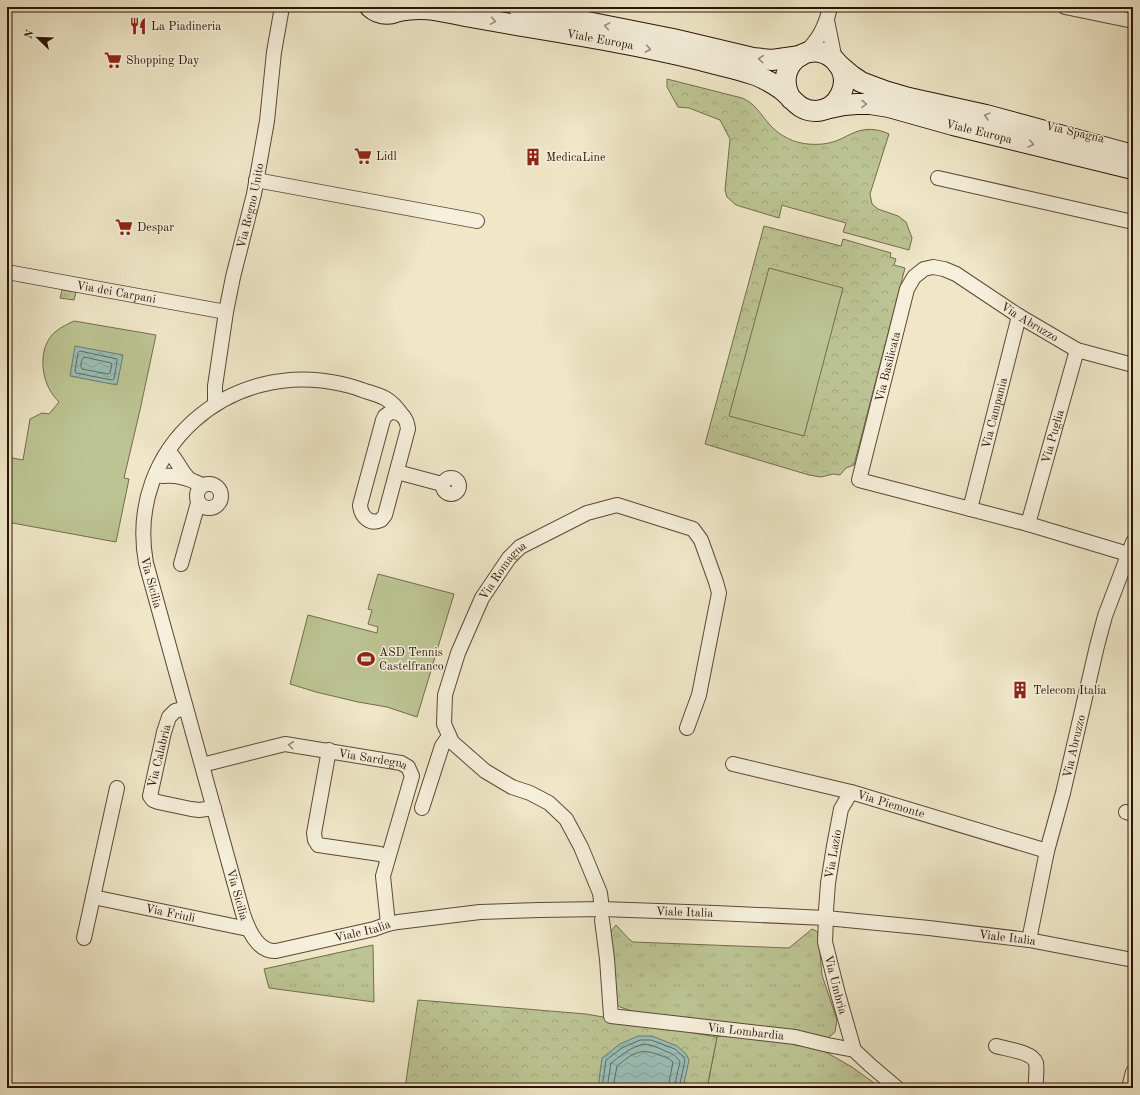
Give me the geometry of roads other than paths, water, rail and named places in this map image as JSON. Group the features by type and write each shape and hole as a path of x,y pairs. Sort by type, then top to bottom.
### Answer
{"street":[{"name":"Via Regno Unito","path":"215,404 215,386 226,312 251,210 268,111 274,52 282,7"},
{"name":"Viale Europa","path":"370,7 383,14 392,14 402,9 436,9 466,16 670,53 752,73 774,84 798,106 807,110 816,111 844,105 857,104 870,104 889,107 953,125 1133,169"},
{"name":"Viale Europa","path":"518,7 673,39 753,58 772,60 812,52 821,52 829,55 852,76 866,85 909,98 986,115 1133,155"},
{"path":"1065,7 1133,21"},
{"path":"791,100 785,86 789,66 796,58 813,45 821,35 829,13"},
{"path":"825,109 830,107 836,101 843,89 844,76 833,53 829,13"},
{"name":"Via Spagna","path":"1016,124 1035,124 1063,128 1133,145"},
{"path":"938,178 1133,222"},
{"path":"256,180 477,221"},
{"name":"Via Abruzzo","path":"933,267 944,269 956,274 1019,316 1077,350 1133,365"},
{"name":"Via Basilicata","path":"859,480 907,289 914,276 924,269 933,267"},
{"name":"Via dei Carpani","path":"7,272 226,312"},
{"name":"Via Campania","path":"970,509 1019,316"},
{"name":"Via Puglia","path":"1028,524 1077,350"},
{"name":"Via Sicilia","path":"248,929 146,563 144,552 144,533 150,493 156,475 168,451 197,418 215,404 248,388 267,382 293,379 326,381 356,387 386,398 394,404 407,421 408,429 397,472 384,517 381,520 376,522 366,519 362,514 360,505 382,424 380,408 372,397 364,390"},
{"path":"382,424 384,416 390,412 395,412 402,415"},
{"path":"168,451 174,457 188,478"},
{"path":"397,472 442,484"},
{"path":"156,475 188,478 202,485 214,485 220,491 221,499 213,508 205,508 198,503"},
{"name":"Via Abruzzo","path":"859,480 1028,524 1130,548 1105,616 1100,634 1063,793 1047,851 1029,940"},
{"path":"181,564 198,503 196,495 197,491 202,485"},
{"name":"Via Romagna","path":"609,984 601,897 581,846 566,819 549,803 512,787 485,771 452,742 444,724 445,695 458,653 482,598 509,558 520,547 580,516 617,505 693,529 701,540 719,593 700,687 687,728"},
{"name":"Via Calabria","path":"186,708 175,711 169,717 150,796 153,800 158,802 191,809 199,810 214,808"},
{"path":"422,808 442,746 449,736"},
{"name":"Via Sardegna","path":"202,765 285,744 330,750 401,763 408,767 412,776 383,876 388,924"},
{"path":"330,750 314,833 315,840 318,845 380,854 388,858"},
{"name":"Via Piemonte","path":"733,764 851,792 1047,851"},
{"path":"84,938 117,788"},
{"name":"Via Lazio","path":"826,918 828,884 841,809 851,792"},
{"name":"Via Friuli","path":"93,897 248,929"},
{"name":"Viale Italia","path":"248,929 259,945 267,950 274,951 374,929 388,924 480,912 539,910 602,914 826,918 1029,940 1133,960"},
{"name":"Via Umbria","path":"826,918 825,942 854,1050"},
{"name":"Via Lombardia","path":"609,984 612,1016 795,1037 854,1050"},
{"path":"996,1046 1027,1054 1034,1059 1036,1064 1035,1088"},
{"path":"854,1050 897,1088"},
{"path":"1129,1088 1133,1072"}],"water":[{"path":"75,346 123,355 117,385 70,376"},
{"path":"638,1036 652,1036 677,1046 686,1054 689,1060 683,1088 598,1088 602,1058 620,1044"}],"place":[{"name":"La Piadineria","path":"138,26"},
{"name":"Shopping Day","path":"113,60"},
{"name":"Lidl","path":"363,156"},
{"name":"MedicaLine","path":"533,157"},
{"name":"Despar","path":"124,227"},
{"name":"ASD Tennis Castelfranco","path":"366,659"},
{"name":"Telecom Italia","path":"1020,690"}]}
